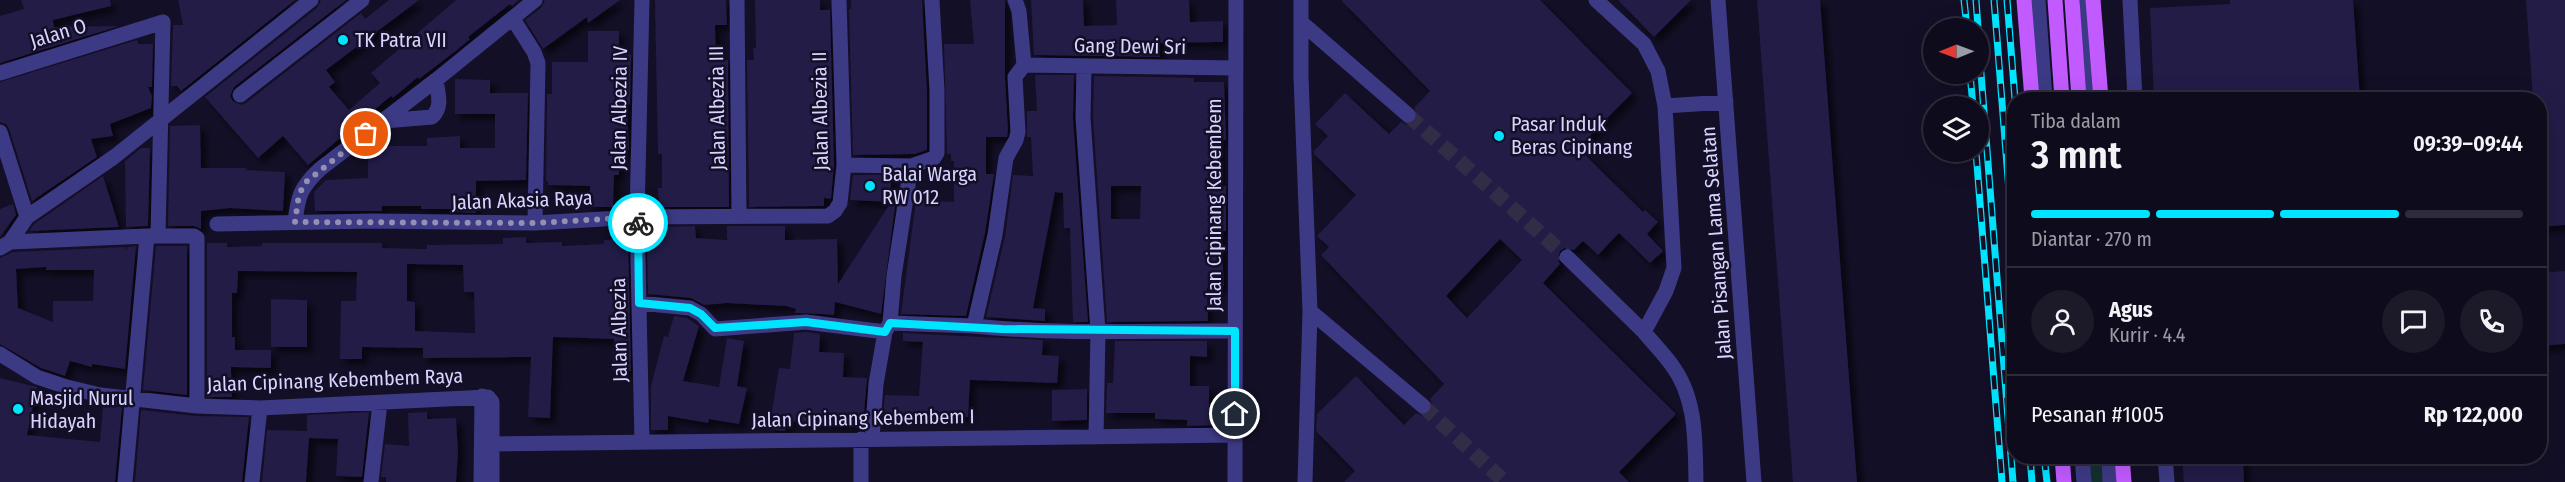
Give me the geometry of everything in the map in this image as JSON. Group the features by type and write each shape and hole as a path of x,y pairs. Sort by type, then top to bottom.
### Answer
{"main road":[{"path":"2024,0 2031,92"},
{"path":"2055,0 2062,92"},
{"path":"2072,0 2078,92"},
{"path":"2093,0 2100,92"},
{"path":"2062,464 2064,482"},
{"path":"2123,464 2124,482"}],"street":[{"path":"5,245 27,217 114,157 311,0"},
{"path":"240,95 362,0"},
{"path":"295,222 299,194 307,181 535,0"},
{"name":"Jalan Albezia IV","path":"638,217 642,0"},
{"name":"Jalan Albezia III","path":"737,0 739,216"},
{"name":"Jalan Albezia II","path":"828,216 840,203 844,165 839,0"},
{"path":"844,165 911,166 934,158 937,153 937,91 932,0"},
{"path":"974,326 995,235 1006,158 1016,141 1015,77 1024,65 1019,11 1015,0"},
{"name":"Jalan Cipinang Kebembem","path":"1235,482 1236,0"},
{"path":"1301,0 1301,77 1310,311 1305,482"},
{"path":"1596,0 1644,44 1652,56 1658,71 1665,106 1674,268 1666,291 1644,332"},
{"name":"Jalan Pisangan Lama Selatan","path":"1718,0 1754,482"},
{"path":"2038,0 2045,92"},
{"path":"2087,0 2092,92"},
{"path":"2130,0 2135,92"},
{"path":"513,19 534,52 538,63 535,223"},
{"name":"Jalan O","path":"0,73 163,22 159,120"},
{"path":"1302,23 1408,114"},
{"name":"Gang Dewi Sri","path":"1024,65 1236,68"},
{"path":"1084,67 1084,142 1098,331 1096,436"},
{"path":"384,121 432,117 438,112 440,106 436,80"},
{"path":"1665,106 1726,102"},
{"path":"125,482 132,398 152,235 159,120"},
{"path":"0,132 27,217"},
{"path":"861,482 911,166"},
{"name":"Jalan Akasia Raya","path":"217,224 535,223 638,217 828,216"},
{"name":"Jalan Albezia","path":"638,217 642,442"},
{"path":"5,245 152,235 197,238 197,406"},
{"path":"1567,257 1644,332 1672,366 1689,400 1694,423 1696,482"},
{"path":"639,303 690,308 701,314 715,328 806,322 887,327 974,326 1002,329 1098,331 1235,331"},
{"path":"1310,311 1423,405"},
{"name":"Jalan Cipinang Kebembem Raya","path":"0,354 38,377 100,395 197,406 261,408 488,397 492,402 492,444"},
{"path":"481,482 482,396"},
{"path":"371,482 380,403"},
{"path":"252,482 261,408"},
{"name":"Jalan Cipinang Kebembem I","path":"492,444 1235,435"},
{"path":"492,444 492,482"},
{"path":"2083,464 2084,482"},
{"path":"2109,464 2110,482"},
{"path":"2166,464 2168,482"}],"green space":[{"path":"2084,464 2110,464 2111,482 2085,482"}],"building":[{"path":"21,0 110,0 111,6 53,20 54,27 119,26 0,63 0,16 24,9"},
{"path":"178,0 295,0 181,91 177,86 171,86 173,25 183,25"},
{"path":"321,0 346,0 234,87 230,96 233,101 241,105 246,103 361,13 365,19 389,0 419,0 326,70 335,82 329,87 349,110 380,83 371,73 456,0 519,0 512,6 510,4 468,37 470,39 419,79 418,77 393,98 391,96 308,165 283,136 258,158 205,97 317,8"},
{"path":"545,0 620,0 588,23 587,17 543,49 525,20 541,8"},
{"path":"655,0 726,0 727,25 715,25 716,60 728,60 729,207 659,207 658,188 662,188 662,154 658,154"},
{"path":"755,0 820,0 820,10 830,10 834,165 831,199 824,198 824,206 749,207 747,60 754,60 753,48 756,48"},
{"path":"851,0 922,0 927,91 927,150 915,154 853,155 849,9 851,9"},
{"path":"970,0 1005,0 1007,137 986,137 986,174 994,174 985,233 966,316 901,314 916,200 954,202 954,161 951,161 951,154 947,154 944,44 974,44"},
{"path":"1031,0 1083,0 1084,26 1117,25 1116,0 1189,0 1190,22 1223,21 1223,42 1159,43 1160,57 1034,55"},
{"path":"1341,0 1540,0 1632,93 1578,148 1643,212 1645,210 1658,222 1647,234 1663,251 1650,263 1619,233 1598,255 1583,241 1574,250 1565,248 1560,251 1558,259 1560,264 1543,283 1676,414 1619,472 1629,482 1344,482 1355,471 1316,431 1317,414 1356,376 1404,425 1416,413 1422,416 1430,413 1433,407 1430,399 1444,384 1321,255 1329,247 1317,236 1356,195 1314,154 1314,151 1328,136 1315,124 1345,93 1389,134 1401,122 1407,125 1415,122 1418,116 1414,108 1430,91","holes":["1500,239 1522,260 1467,318 1446,296"]},
{"path":"1618,0 1691,0 1654,37"},
{"path":"1757,0 1820,0 1857,482 1793,482"},
{"path":"2230,0 2353,0 2360,92 2154,92 2150,8 2230,4"},
{"path":"2526,0 2565,0 2565,225 2547,226 2547,92 2533,92"},
{"path":"588,31 619,31 619,55 631,54 630,104 627,105 629,150 619,150 619,175 614,175 613,207 589,207 590,186 548,185 546,181 547,94 552,94 552,62 588,62"},
{"path":"137,40 138,44 153,44 152,87 148,87 152,96 151,108 110,124 113,136 91,139 97,157 32,201 9,129 6,124 0,122 0,82"},
{"path":"1035,75 1074,75 1073,119 1088,322 1073,322 1070,228 1064,228 1063,193 1055,192 1033,308 1045,309 1045,321 986,317 1005,237 1013,175 1033,176 1031,137 1027,137 1027,111 1037,111"},
{"path":"1094,76 1194,78 1194,82 1224,82 1226,140 1220,140 1222,186 1226,186 1226,231 1221,231 1224,286 1207,288 1208,321 1107,322 1093,118","holes":["1111,186 1141,186 1140,219 1111,219"]},
{"path":"455,79 490,80 490,93 528,93 526,180 476,181 476,213 451,212 451,209 421,209 421,206 382,206 382,211 315,211 314,192 326,180 368,178 368,146 427,146 427,138 460,136 460,148 495,148 495,114 455,114"},
{"path":"200,125 201,168 247,168 245,170 285,172 283,211 230,208 201,211 201,229 194,226 168,226 170,126"},
{"path":"141,148 150,148 148,226 126,227 125,161"},
{"name":"Balai Warga RW 012","path":"853,175 891,175 890,202 850,200"},
{"path":"103,176 119,227 29,231 34,224"},
{"path":"893,199 896,199 881,314 835,302 834,315 795,313 796,309 786,306 727,303 704,305 691,298 648,294 647,239 659,239 659,227 695,226 696,238 727,240 727,226 785,226 785,240 837,239 838,284"},
{"path":"13,204 16,215 0,237 0,209"},
{"path":"526,237 526,243 562,242 562,246 604,244 604,240 628,239 631,371 613,370 614,339 553,337 550,418 528,417 531,357 423,358 423,348 362,347 362,359 340,359 341,301 356,301 357,272 238,271 237,293 232,293 232,337 235,337 235,350 271,350 271,368 231,367 232,397 207,397 207,243 227,243 227,247 262,246 262,243 382,243 382,248 427,249 427,245 503,244 503,238","holes":["407,264 463,265 464,292 474,292 475,333 415,331 415,302 407,301"]},
{"path":"136,246 125,369 92,364 92,367 70,361 65,376 41,368 0,344 0,258 13,252 125,247 127,251 127,247","holes":["46,267 46,270 94,270 93,301 53,301 53,322 18,308 16,269"]},
{"path":"156,246 187,246 187,395 143,390"},
{"path":"2565,271 2565,344 2547,345 2547,272"},
{"path":"271,299 307,300 307,347 271,347"},
{"path":"674,316 687,318 699,326 683,381 719,387 727,338 744,341 737,386 747,388 739,424 709,419 708,423 668,416 668,430 651,430 651,386 664,336 668,337"},
{"path":"794,333 820,334 819,352 844,353 843,377 867,378 863,425 787,421 785,431 769,429 779,368 790,369"},
{"path":"903,333 1043,340 1042,355 1059,356 1057,383 970,380 968,417 905,413 905,417 883,416 885,395 919,396 923,342 903,341"},
{"path":"1115,341 1207,341 1207,357 1190,356 1190,386 1209,386 1209,407 1220,407 1220,425 1187,426 1187,420 1155,419 1155,413 1106,413 1107,383 1113,383"},
{"path":"0,378 37,387 27,435 100,442 103,407 122,407 115,482 0,482"},
{"path":"1087,389 1087,420 1052,421 1052,390"},
{"path":"141,410 196,416 249,417 242,482 135,482"},
{"path":"369,412 362,477 336,476 338,439 309,438 306,482 262,482 267,430 307,431 307,415"},
{"path":"427,412 427,419 456,418 458,453 456,482 386,482 386,477 381,477 385,444 409,446 408,413"},
{"path":"2183,464 2243,464 2244,482 2184,482"}],"tunnel":[{"path":"1408,115 1567,257"},
{"path":"1423,406 1505,482"}],"railway":[{"path":"1964,0 1966,18"},
{"path":"1976,0 1977,18"},
{"path":"1994,0 2007,166"},
{"path":"2007,0 2014,92"},
{"path":"1971,84 1972,96"},
{"path":"1982,84 2007,405"},
{"path":"1977,162 2002,482"},
{"path":"2012,464 2013,482"},
{"path":"2031,464 2032,482"},
{"path":"2045,464 2047,482"}],"way so far":[{"path":"366,134 307,181 299,194 295,222 373,221 468,224 638,217 638,223"}],"place":[{"name":"TK Patra VII","path":"343,40"},
{"name":"Pasar Induk Beras Cipinang","path":"1499,136"},
{"name":"Balai Warga RW 012","path":"870,186"},
{"name":"Masjid Nurul Hidayah","path":"18,409"}],"route":[{"path":"638,223 639,303 690,308 701,314 708,324 715,328 806,322 885,332 890,323 1002,329 1235,331 1235,414"}]}
